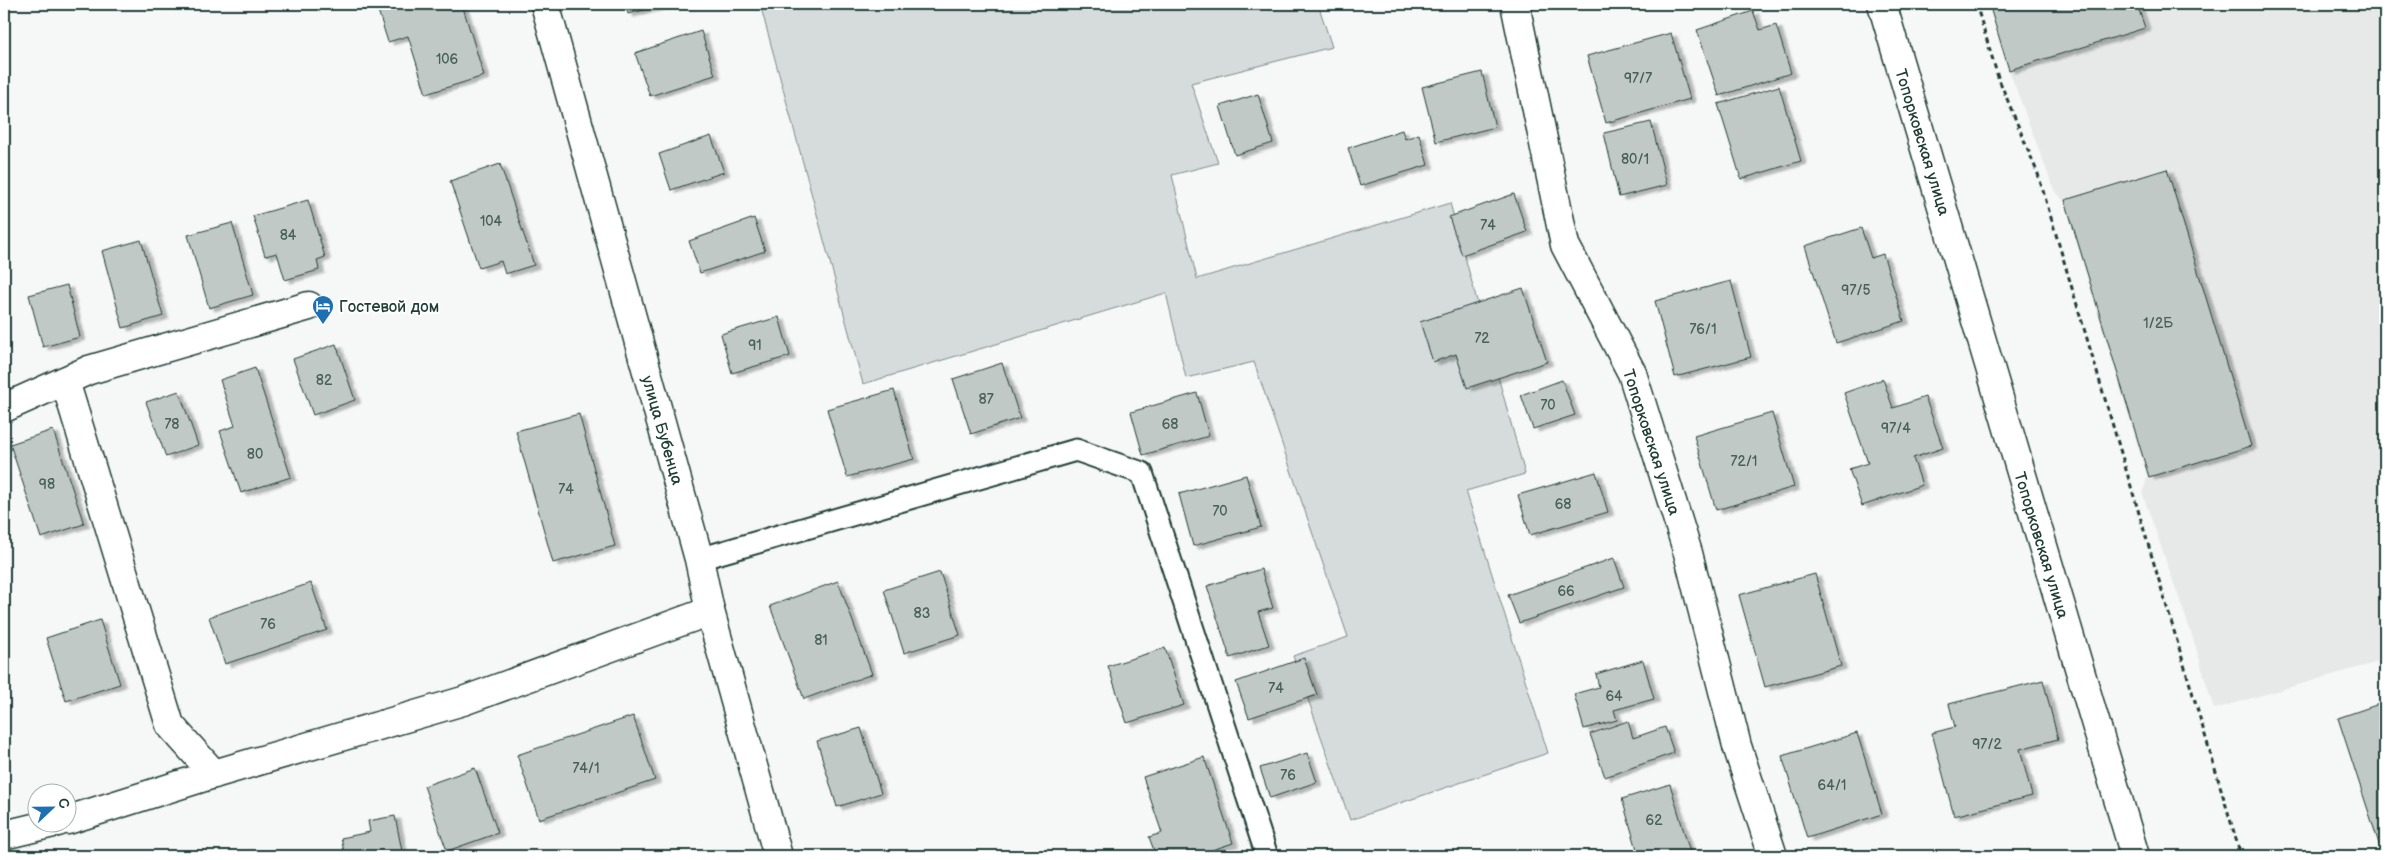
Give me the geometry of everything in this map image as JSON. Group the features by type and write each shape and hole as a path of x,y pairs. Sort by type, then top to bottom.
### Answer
{"street":[{"name":"улица Бубенца","path":"545,4 699,559 710,611 778,856"},
{"name":"Топорковская улица","path":"1515,4 1566,245 1632,373 1688,553 1737,746 1773,856"},
{"name":"Топорковская улица","path":"1882,4 2135,856"},
{"path":"4,408 89,370 310,306"},
{"path":"65,381 170,725 214,774"},
{"path":"78,817 214,774 463,701 710,611"},
{"path":"4,835 28,829"}],"lane":[{"path":"699,559 1076,450 1142,473 1267,856"}],"path":[{"path":"1976,4 1998,77 2038,174 2241,856"}],"shaded area":[{"path":"760,4 1318,4 1332,47 1191,83 1218,163 1172,175 1197,279 1450,203 1525,474 1466,491 1548,753 1350,820 1293,656 1348,637 1254,362 1186,378 1166,293 863,384"},
{"path":"2141,4 2385,4 2385,660 2214,709 2194,641 2143,495 2147,476 2064,201 2054,190 2009,70 2148,28"}],"building":[{"path":"376,4 462,4 484,76 426,94 408,36 388,42"},
{"path":"626,4 669,4 628,14"},
{"path":"1989,4 2137,4 2145,28 2009,70"},
{"path":"1753,11 1760,30 1776,25 1791,73 1719,96 1697,30"},
{"path":"701,31 715,75 650,96 635,53"},
{"path":"1671,33 1690,99 1606,123 1587,56"},
{"path":"1482,72 1495,127 1436,142 1422,87"},
{"path":"1779,86 1801,161 1741,179 1718,104"},
{"path":"1258,94 1273,143 1235,155 1220,106"},
{"path":"1651,122 1667,185 1619,197 1604,133"},
{"path":"1402,130 1405,139 1419,134 1428,165 1360,186 1348,148"},
{"path":"711,136 724,172 671,190 659,154"},
{"path":"500,164 534,265 505,274 501,261 479,268 450,181"},
{"path":"2167,169 2251,446 2149,477 2065,200"},
{"path":"1514,194 1527,232 1462,255 1449,217"},
{"path":"308,200 325,257 317,260 319,270 285,280 277,253 265,256 253,216"},
{"path":"754,218 765,251 700,273 689,241"},
{"path":"232,223 253,295 209,308 188,235"},
{"path":"1861,228 1871,258 1883,254 1904,321 1836,343 1805,246"},
{"path":"141,240 163,316 123,328 102,251"},
{"path":"1731,281 1751,357 1675,377 1655,301"},
{"path":"67,285 80,337 43,347 29,295"},
{"path":"1523,288 1547,362 1467,388 1456,354 1433,362 1420,322"},
{"path":"779,317 790,356 732,373 721,334"},
{"path":"336,344 355,400 313,415 293,359"},
{"path":"1002,363 1020,418 971,434 953,379"},
{"path":"255,368 291,477 241,493 220,431 235,426 220,380"},
{"path":"1883,379 1893,408 1925,397 1943,448 1913,458 1922,485 1862,506 1849,469 1868,463 1844,393"},
{"path":"1562,380 1575,415 1533,429 1521,395"},
{"path":"894,390 914,459 847,477 827,409"},
{"path":"179,391 198,445 166,457 146,402"},
{"path":"1197,393 1209,436 1143,455 1131,412"},
{"path":"1772,413 1794,487 1716,510 1694,436"},
{"path":"579,414 615,546 553,563 516,431"},
{"path":"53,430 84,524 41,538 10,444"},
{"path":"1596,472 1608,512 1530,535 1518,495"},
{"path":"1246,475 1261,527 1193,546 1179,494"},
{"path":"1614,558 1624,587 1519,623 1508,595"},
{"path":"1261,569 1273,608 1258,612 1269,645 1230,658 1207,586"},
{"path":"940,572 960,635 904,653 884,590"},
{"path":"1815,574 1841,666 1765,687 1739,595"},
{"path":"838,581 872,674 804,699 770,606"},
{"path":"311,583 327,630 225,664 209,617"},
{"path":"100,620 120,684 66,701 46,638"},
{"path":"1165,648 1184,705 1127,723 1108,666"},
{"path":"1304,658 1317,695 1249,718 1236,682"},
{"path":"1643,660 1654,699 1614,710 1617,720 1584,729 1574,694 1599,687 1596,674"},
{"path":"2043,680 2058,739 2020,749 2032,796 1954,816 1932,733 1955,727 1949,704"},
{"path":"2385,702 2385,856 2383,856 2338,718"},
{"path":"633,716 655,780 539,819 517,755"},
{"path":"1628,721 1633,738 1665,727 1674,753 1605,777 1590,734"},
{"path":"861,728 881,793 837,807 817,741"},
{"path":"1857,733 1882,814 1807,838 1782,756"},
{"path":"1307,753 1317,782 1270,798 1260,768"},
{"path":"1204,757 1233,843 1194,856 1156,856 1149,837 1162,833 1143,777"},
{"path":"475,768 498,833 447,851 424,786"},
{"path":"1670,784 1691,856 1639,856 1622,799"},
{"path":"395,816 403,856 345,856 341,838 370,832 368,821"}],"place":[{"name":"Гостевой дом","path":"323,325"}]}
